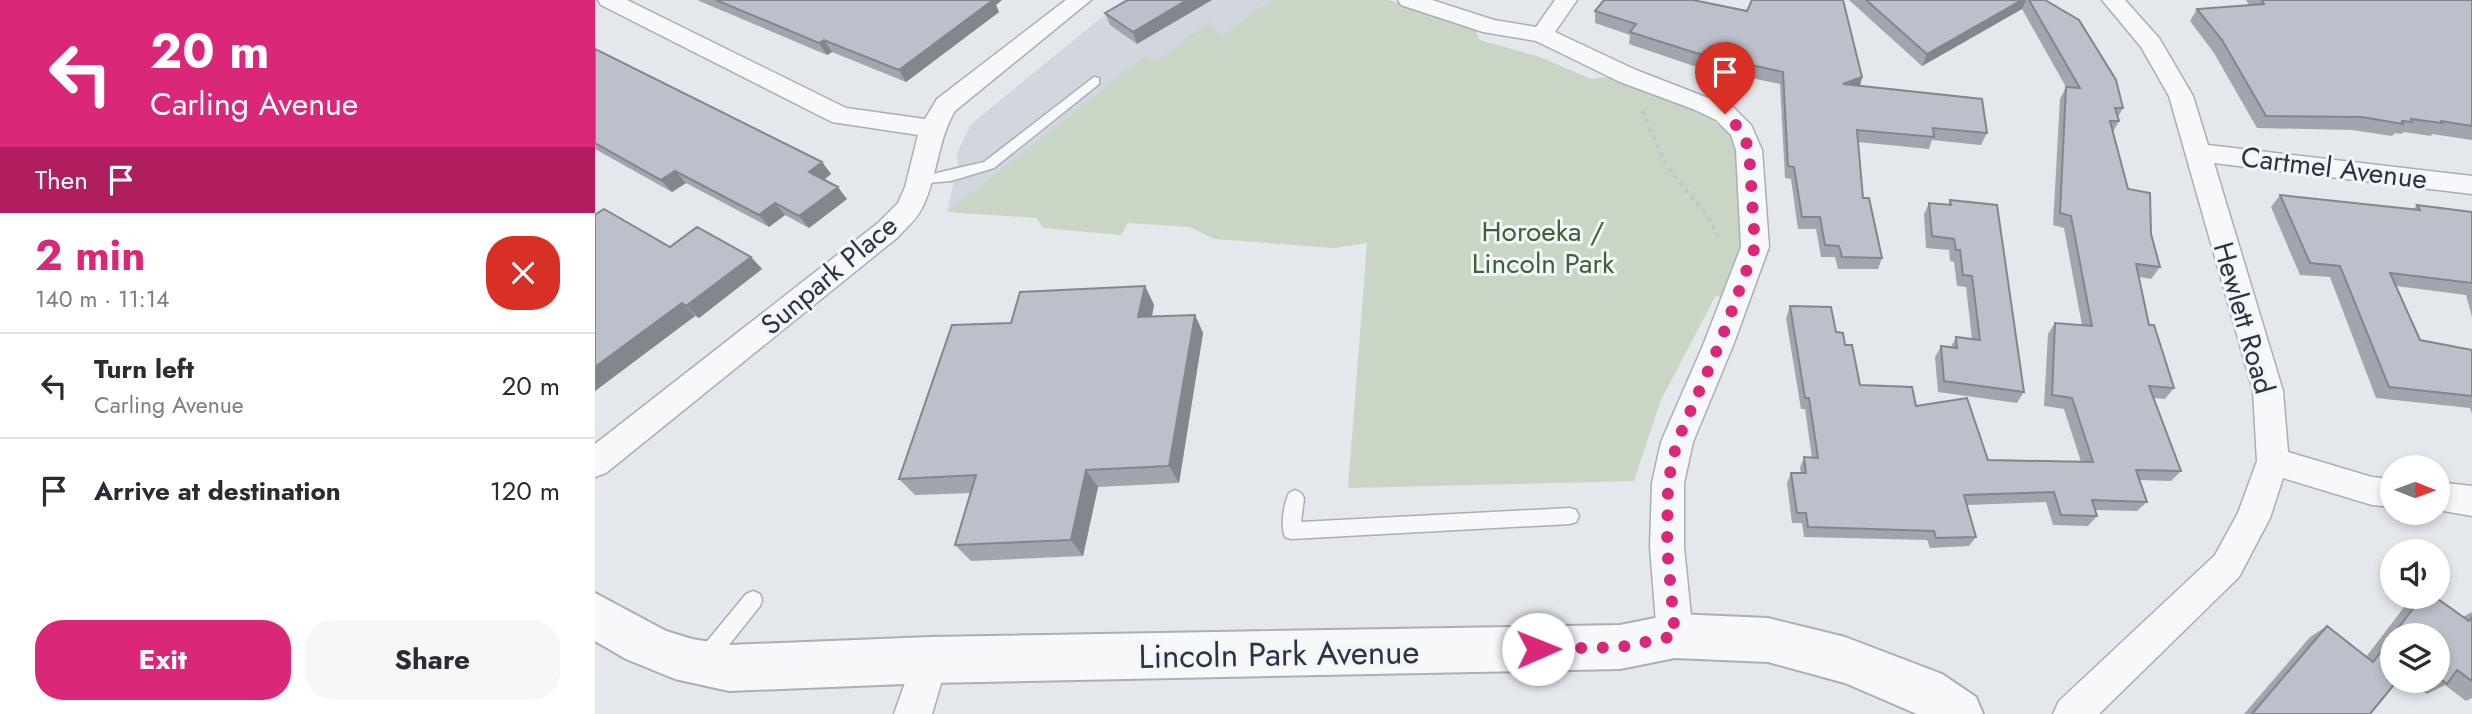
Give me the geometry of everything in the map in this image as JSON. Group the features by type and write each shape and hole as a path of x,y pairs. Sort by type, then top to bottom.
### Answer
{"street":[{"path":"609,0 841,116 932,128"},
{"name":"Sunpark Place","path":"595,463 888,230 909,208 920,181 932,128 946,105 1080,0"},
{"path":"1409,0 1491,27 1542,35 1627,76 1725,114 1742,131 1749,150 1755,247 1720,343 1677,442 1668,484 1667,547 1675,636"},
{"path":"1542,35 1566,0"},
{"name":"Hewlett Road","path":"2071,714 2141,651 2227,566 2253,518 2273,461 2268,391 2181,96 2165,64 2135,22 2113,0"},
{"name":"Cartmel Avenue","path":"2196,152 2472,185"},
{"path":"2273,461 2380,492"},
{"path":"2450,498 2472,501"},
{"name":"Lincoln Park Avenue","path":"595,615 629,639 700,665 729,668 930,660 1621,647 1675,636 1768,640 1845,660 1925,691 1959,714"},
{"path":"913,714 930,660"}],"lane":[{"path":"920,181 989,165 1094,81"},
{"path":"1295,498 1291,531 1570,516"},
{"path":"700,665 753,600"}],"path":[{"path":"1639,103 1654,146 1678,183 1714,223 1721,243"}],"shaded area":[{"path":"1123,0 1271,0 1175,70 947,212 958,163 957,153 971,124"}],"green space":[{"name":"Horoeka / Lincoln Park","path":"1271,0 1389,0 1476,31 1479,39 1483,41 1540,57 1591,79 1606,77 1711,117 1716,124 1730,130 1738,165 1744,248 1727,301 1716,295 1661,400 1634,481 1348,488 1367,243 1334,248 1214,239 1190,227 1128,223 1121,235 1043,228 1037,218 947,212 1145,56 1156,61 1209,22 1221,36"}],"building":[{"path":"716,0 993,0 899,70 824,40 819,43"},
{"path":"1128,0 1187,0 1133,32 1105,13"},
{"path":"1604,0 1693,0 1747,11 1752,0 1843,0 1862,77 1843,84 1982,99 1987,133 1933,128 1934,137 1857,130 1863,198 1869,198 1882,258 1842,257 1839,246 1825,245 1820,217 1802,217 1794,167 1788,166 1783,72 1696,53 1630,32 1636,24 1595,11"},
{"path":"1866,0 2022,0 1927,54"},
{"path":"2029,0 2045,0 2079,20 2116,80 2123,108 2115,108 2119,121 2110,121 2128,189 2150,193 2151,234 2160,267 2136,264 2149,325 2154,325 2174,388 2149,386 2181,471 2136,470 2147,502 2092,500 2097,516 2061,515 2054,492 1964,495 1976,537 1936,538 1934,531 1808,527 1806,513 1797,513 1791,473 1806,473 1804,457 1818,458 1790,306 1831,307 1836,332 1843,333 1845,345 1852,345 1860,385 1912,387 1916,406 1967,398 1988,460 2093,462 2072,398 2052,395 2055,323 2092,326 2071,216 2060,213 2066,87 2080,88"},
{"path":"2262,0 2472,0 2472,126 2411,119 2412,122 2402,121 2403,124 2362,117 2266,116 2222,40 2197,9 2264,4"},
{"path":"595,49 822,162 809,172 838,187 799,216 775,203 759,215 675,171 661,180 595,143"},
{"path":"2280,195 2420,210 2417,205 2472,212 2472,283 2390,273 2420,340 2472,350 2472,396 2389,387 2340,266 2310,263"},
{"path":"1950,200 1997,205 2024,392 1944,381 1941,346 1957,348 1956,337 1980,340 1972,276 1963,275 1960,250 1956,250 1954,239 1932,236 1929,203 1951,205"},
{"path":"604,209 670,247 697,227 751,257 686,306 682,303 595,367 595,215"},
{"path":"1145,286 1138,317 1195,315 1169,466 1086,470 1071,540 955,545 976,475 899,479 952,325 1011,323 1020,292"},
{"path":"2450,608 2469,621 2472,617 2472,681 2457,670 2450,680 2450,623 2402,623 2413,609"},
{"path":"2327,626 2373,662 2380,653 2380,693 2387,693 2370,714 2252,714"}],"route":[{"path":"1538,649 1621,647 1675,636 1667,547 1668,484 1672,463 1677,442 1720,343 1755,247 1749,150 1742,131 1725,114"}]}
